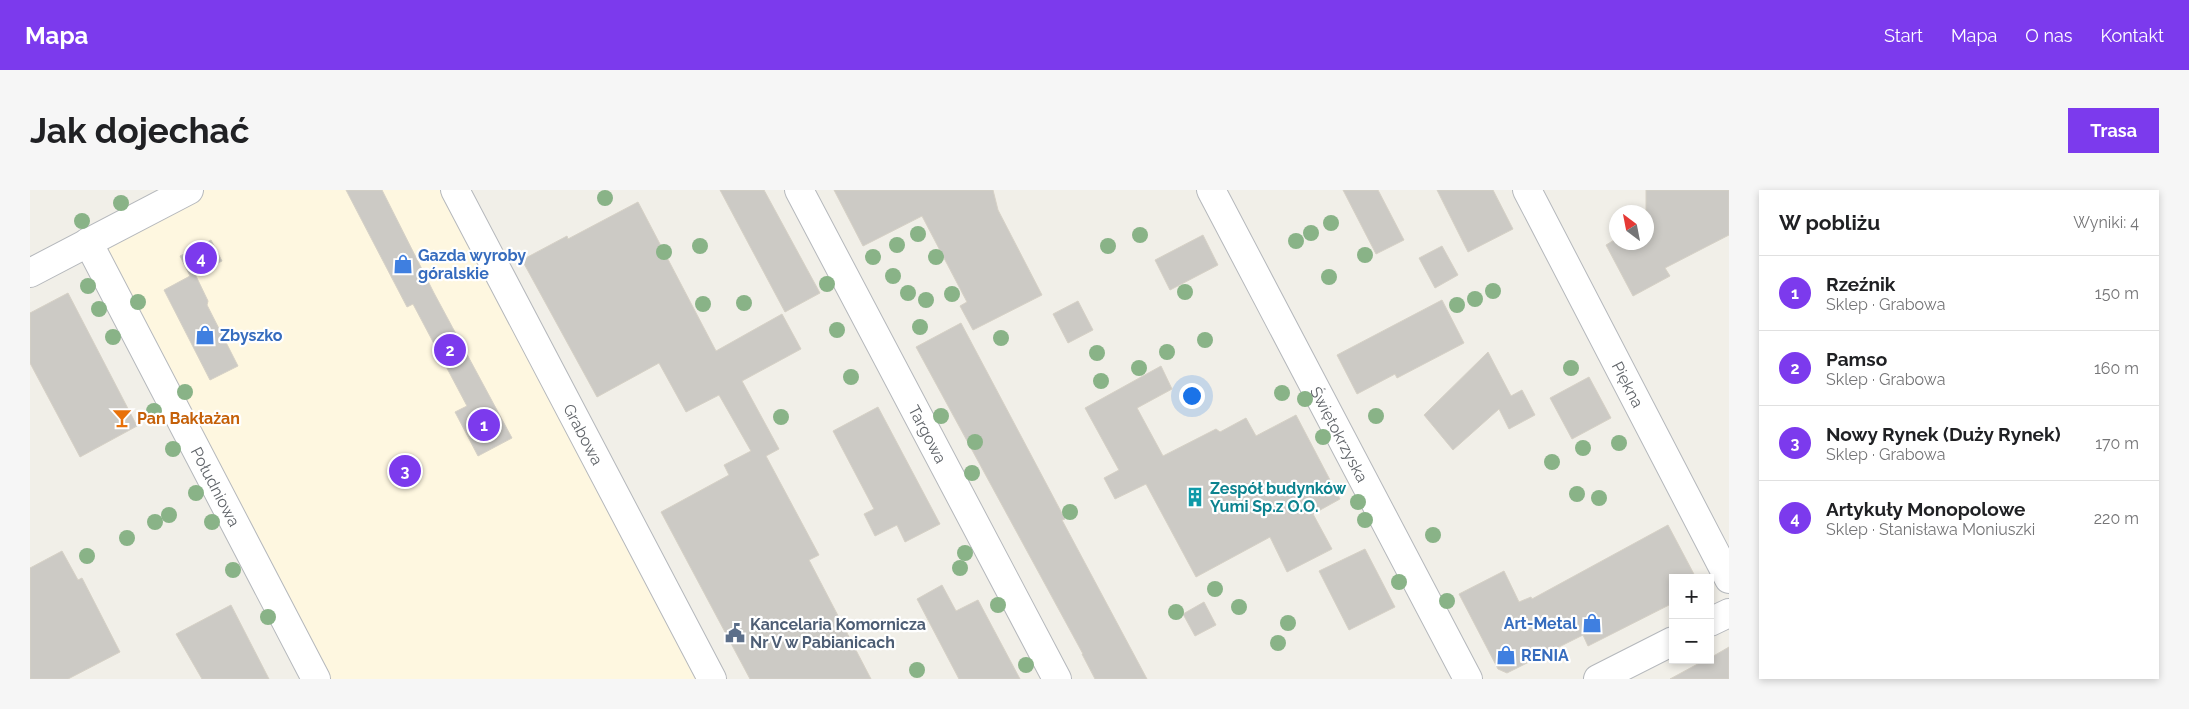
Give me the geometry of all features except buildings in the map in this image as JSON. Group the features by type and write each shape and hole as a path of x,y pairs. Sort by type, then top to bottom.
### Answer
{"street":[{"path":"30,273 189,190"},
{"name":"Grabowa","path":"455,190 712,679"},
{"name":"Targowa","path":"799,190 1057,679"},
{"name":"Świętokrzyska","path":"1212,190 1468,679"},
{"name":"Piękna","path":"1527,190 1729,579"},
{"name":"Południowa","path":"88,242 316,679"},
{"path":"1714,620 1729,613"},
{"path":"1598,679 1669,643"}],"shaded area":[{"path":"189,190 455,190 712,679 316,679 88,242"}],"place":[{"name":"Artykuły Monopolowe","path":"201,258"},
{"name":"Gazda wyroby góralskie","path":"403,264"},
{"name":"Zbyszko","path":"205,335"},
{"name":"Pamso","path":"450,350"},
{"name":"Pan Bakłażan","path":"122,418"},
{"name":"Rzeźnik","path":"484,425"},
{"name":"Nowy Rynek (Duży Rynek)","path":"405,471"},
{"name":"Zespół budynków Yumi Sp.z O.O.","path":"1195,497"},
{"name":"Art-Metal","path":"1592,623"},
{"name":"Kancelaria Komornicza Nr V w Pabianicach","path":"735,633"},
{"name":"RENIA","path":"1506,655"}]}
